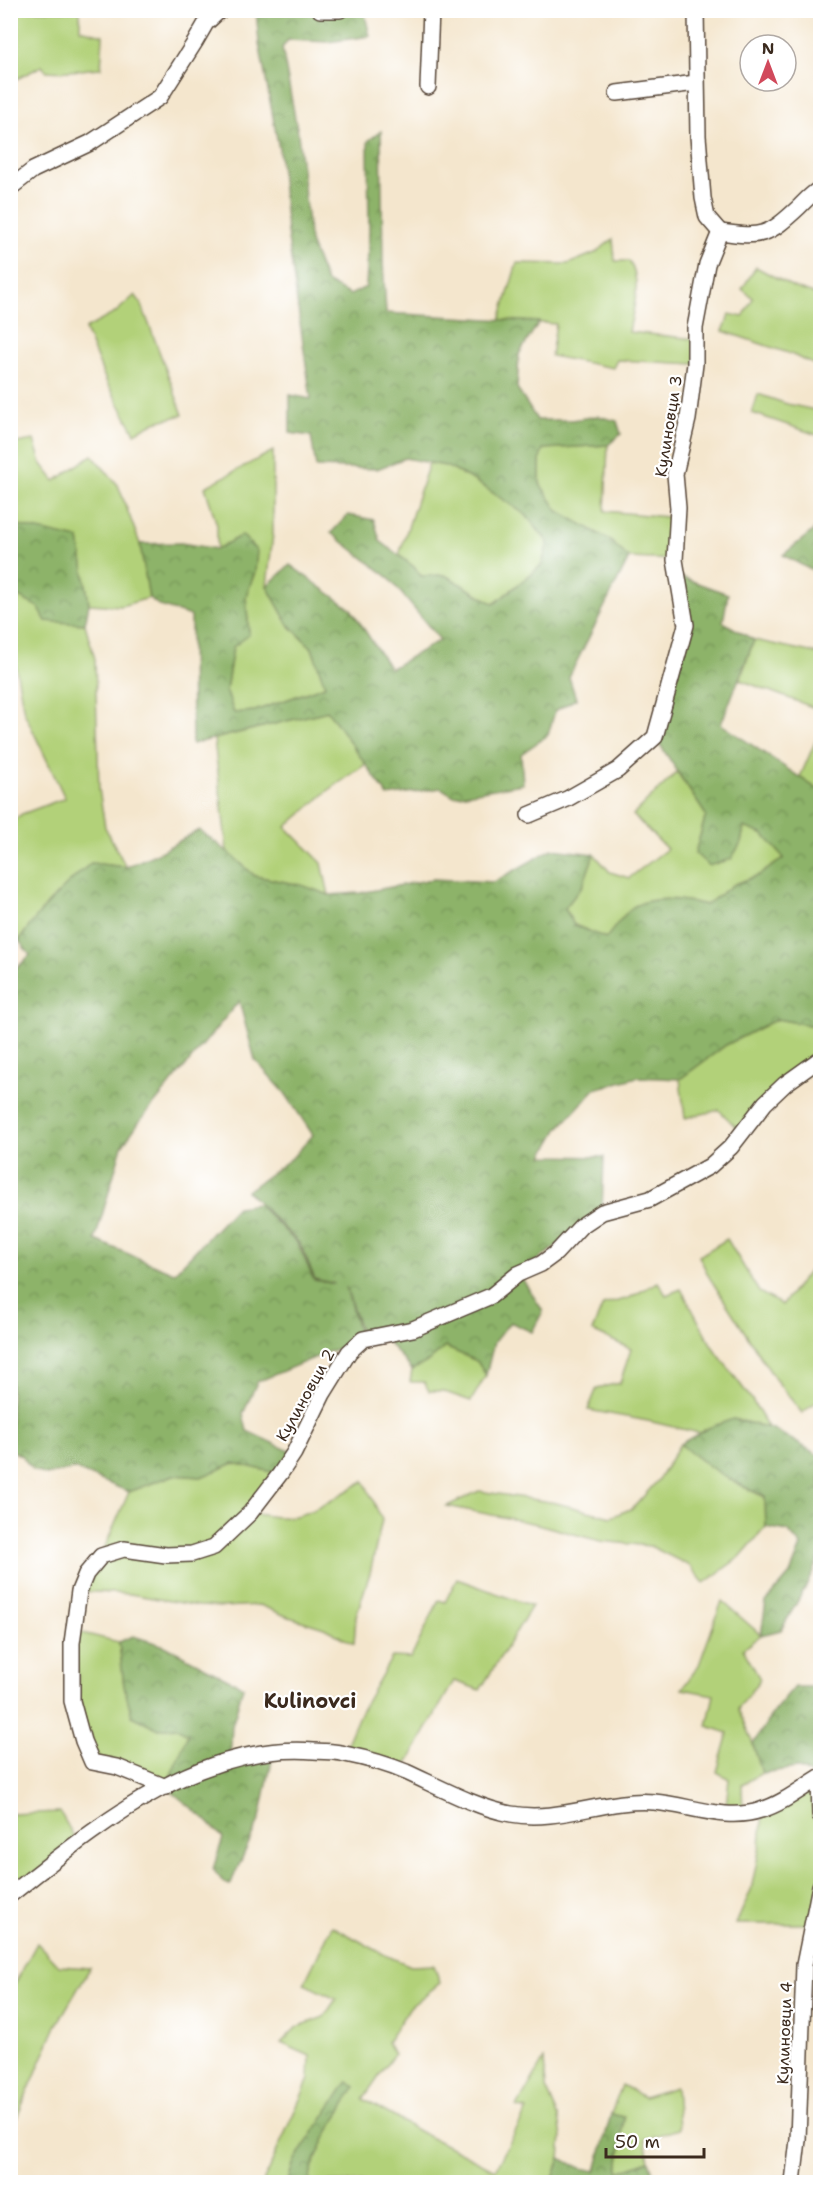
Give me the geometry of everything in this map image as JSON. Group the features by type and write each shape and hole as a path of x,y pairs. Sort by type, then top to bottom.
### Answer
{"street":[{"path":"10,188 33,170 90,143 160,97 206,23 222,10"},
{"path":"320,10 340,10"},
{"path":"428,87 431,10"},
{"path":"696,10 698,136 703,198 707,217 720,232 748,236 763,234 779,225 820,189"},
{"path":"617,93 696,83"},
{"name":"Кулиновци 3","path":"529,815 567,799 618,770 655,737 686,625 675,560 678,508 675,474 688,419 695,364 695,328 707,264 720,232"},
{"name":"Кулиновци 2","path":"166,1787 117,1767 92,1762 74,1711 72,1643 79,1591 86,1574 101,1556 123,1549 166,1555 192,1554 214,1546 250,1513 280,1474 294,1453 338,1369 349,1352 363,1339 413,1329 491,1296 518,1274 541,1264 556,1253 581,1226 602,1212 650,1199 710,1166 731,1147 765,1103 785,1084 820,1059"},
{"path":"10,1895 77,1842 113,1817 166,1787 208,1765 274,1750 343,1753 403,1771 489,1808 511,1814 528,1815 575,1813 604,1806 654,1802 714,1813 743,1815 763,1810 820,1778 820,1815"},
{"name":"Кулиновци 4","path":"793,2182 798,2140 804,1965 820,1886"}],"green space":[{"path":"11,10 80,11 80,29 103,35 101,68 46,71 42,66 11,82"},
{"path":"256,11 364,11 370,36 328,42 288,40 282,48 298,134 310,242 326,282 350,295 366,287 369,231 368,141 381,131 386,313 539,322 519,354 517,388 537,420 572,420 598,416 617,421 621,434 608,445 543,449 540,458 540,484 558,511 608,539 629,558 569,677 576,699 555,711 548,735 521,754 523,784 454,796 441,788 388,796 328,711 192,744 191,616 160,606 149,598 140,544 181,543 217,549 242,535 257,551 255,572 246,596 249,635 233,647 226,690 234,713 255,711 325,686 312,648 288,624 267,586 290,565 351,609 390,669 440,640 388,577 331,533 348,515 374,520 380,541 414,567 421,576 445,575 494,604 542,565 548,542 526,515 475,481 446,466 405,458 377,469 316,467 311,436 290,433 290,395 311,399 287,232 279,149 259,43"},
{"path":"613,239 615,261 629,261 635,278 636,296 629,332 695,339 695,364 617,360 613,368 551,356 556,324 500,320 517,263 568,264 595,253"},
{"path":"756,267 795,288 820,296 820,367 788,353 723,331 730,314 743,317 753,298 742,289"},
{"path":"135,295 141,303 183,415 155,422 135,433 106,381 85,329 115,313"},
{"path":"758,394 787,404 820,411 820,436 752,413"},
{"path":"34,440 41,463 55,481 92,455 118,485 140,544 149,598 121,606 89,604 79,540 11,524 11,444"},
{"path":"608,445 605,511 677,518 675,560 629,558 608,539 558,511 540,484 540,458 543,449"},
{"path":"273,451 273,534 267,586 288,624 312,648 325,686 255,711 234,713 226,690 233,647 249,634 246,596 255,572 242,535 217,549 217,525 205,487"},
{"path":"429,463 446,466 475,481 526,515 548,542 542,565 494,604 445,575 421,576 399,555"},
{"path":"11,524 79,539 89,604 85,624 46,621 38,607 15,595 11,597"},
{"path":"818,527 820,528 820,575 783,555"},
{"path":"678,576 728,594 723,622 754,640 721,724 820,791 820,1027 777,1019 726,1045 680,1079 637,1077 595,1089 559,1128 543,1156 604,1157 602,1212 519,1274 543,1311 532,1332 510,1322 494,1342 486,1375 477,1361 445,1347 429,1361 412,1370 383,1336 363,1339 346,1287 361,1341 328,1352 257,1382 243,1414 247,1431 294,1453 280,1474 234,1463 201,1477 173,1475 129,1492 74,1469 46,1475 33,1470 22,1456 11,1450 10,970 19,966 30,955 19,941 34,919 91,863 126,867 160,852 199,830 255,876 301,885 329,895 360,893 433,879 494,882 552,849 594,854 583,885 565,908 574,925 606,938 635,906 652,900 706,905 733,885 759,875 784,858 764,835 744,827 741,843 731,859 709,866 695,853 706,815 655,737 686,625","holes":["239,1001 255,1060 285,1093 313,1135 292,1158 247,1191 300,1244 315,1279 335,1284 314,1280 298,1244 258,1204 237,1207 174,1273 95,1240 122,1146"]},
{"path":"15,595 39,607 46,621 85,624 95,659 99,789 105,827 126,867 91,863 52,899 19,941 11,931 11,822 22,814 65,798 24,712 11,641 10,597"},
{"path":"754,640 820,654 820,710 740,680"},
{"path":"328,711 366,764 329,790 286,827 322,863 329,895 301,885 255,876 227,851 214,739"},
{"path":"820,731 820,791 800,777"},
{"path":"677,772 706,815 695,853 741,843 744,826 764,835 785,858 759,875 733,885 706,905 680,900 652,900 635,906 606,938 574,925 565,908 583,885 594,854 610,872 629,878 667,849 633,815"},
{"path":"777,1019 820,1027 820,1059 742,1133 719,1110 685,1118 680,1079 726,1045"},
{"path":"727,1239 759,1292 782,1305 820,1257 820,1399 802,1413 775,1379 709,1277 699,1256"},
{"path":"658,1282 666,1295 681,1289 712,1346 752,1400 768,1427 733,1419 699,1433 588,1410 597,1388 620,1383 631,1349 592,1331 603,1305 629,1298"},
{"path":"445,1347 477,1361 486,1375 471,1401 442,1391 429,1391 424,1382 410,1382 412,1370 429,1361"},
{"path":"733,1419 773,1429 820,1456 820,1555 807,1585 781,1630 761,1635 766,1602 790,1574 801,1546 788,1531 766,1527 765,1496 721,1474 680,1444 708,1428"},
{"path":"680,1444 721,1474 765,1497 766,1527 740,1557 704,1583 690,1566 650,1546 600,1541 537,1524 447,1506 479,1491 556,1503 611,1517 633,1508 659,1479"},
{"path":"234,1463 280,1474 251,1513 269,1516 297,1516 327,1503 364,1481 382,1520 370,1573 356,1616 354,1644 324,1628 260,1605 198,1606 130,1594 79,1591 101,1556 129,1492 174,1475 201,1477"},
{"path":"457,1579 532,1606 480,1690 454,1681 403,1771 343,1753 360,1713 392,1657 411,1658 439,1600 445,1602"},
{"path":"722,1601 761,1635 743,1649 760,1679 738,1709 762,1773 742,1785 743,1815 725,1814 729,1779 717,1772 728,1733 707,1726 714,1695 682,1689 699,1665"},
{"path":"74,1631 119,1642 124,1686 159,1729 175,1727 189,1734 166,1787 92,1762 83,1741"},
{"path":"133,1636 165,1646 243,1687 232,1726 230,1760 274,1750 260,1818 230,1885 224,1883 213,1869 223,1838 204,1818 166,1787 188,1734 175,1727 159,1729 132,1716 124,1686 119,1642"},
{"path":"794,1687 813,1687 820,1693 819,1778 797,1768 762,1773 753,1744 774,1711"},
{"path":"819,1778 820,1886 813,1924 820,1922 820,1980 804,1977 812,1924 736,1924 751,1890 760,1846 763,1810"},
{"path":"60,1812 77,1842 11,1895 11,1814"},
{"path":"332,1926 385,1955 411,1966 434,1965 440,1983 410,2007 387,2042 394,2054 363,2099 420,2132 495,2170 527,2110 517,2107 544,2059 546,2088 559,2118 562,2138 560,2158 552,2182 309,2182 321,2146 355,2087 294,2161 288,2182 263,2182 309,2079 310,2056 281,2043 297,2027 324,2017 336,1999 304,1984"},
{"path":"37,1943 59,1966 90,1968 56,2026 11,2131 11,1991"},
{"path":"348,2081 355,2087 321,2146 309,2182 288,2182 294,2161"},
{"path":"622,2085 644,2097 676,2087 679,2129 645,2139 649,2161 618,2173 624,2117 611,2114"},
{"path":"611,2114 624,2117 618,2172 649,2161 656,2182 552,2182 560,2158 581,2168 596,2171"}],"district":[{"name":"Kulinovci","path":"310,1701"}]}
